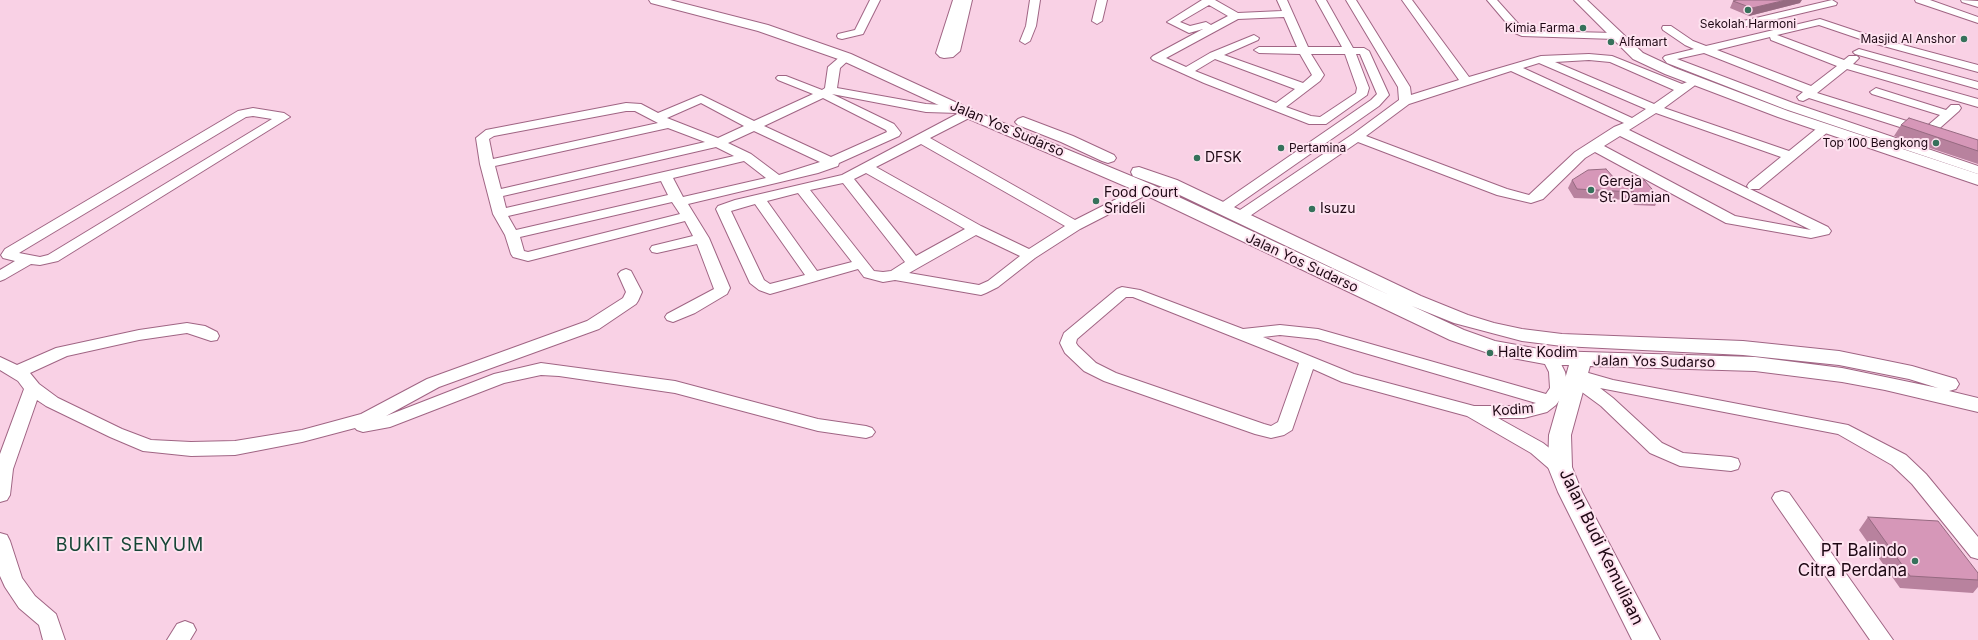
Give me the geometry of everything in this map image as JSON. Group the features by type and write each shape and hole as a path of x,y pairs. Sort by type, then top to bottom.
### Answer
{"main road":[{"name":"Jalan Yos Sudarso","path":"655,0 736,17"},
{"name":"Jalan Yos Sudarso","path":"687,0 736,17 857,50 990,109 1067,139 1137,180"},
{"path":"1580,0 1615,36 1638,56 1691,78 1825,128 1978,180"},
{"path":"1590,0 1646,54 1691,78 1788,108 1978,175"},
{"name":"Jalan Yos Sudarso","path":"809,38 846,57 965,112 1206,207 1239,217 1414,300 1461,320 1522,335 1562,340 1743,348 1839,358 1912,373 1978,393"},
{"name":"Jalan Yos Sudarso","path":"1206,207 1457,335 1491,347 1550,358 1579,372 1755,364 1842,375 1885,383 1978,405"},
{"name":"Jalan Budi Kemuliaan","path":"1579,372 1560,435 1560,467 1574,499 1646,640"}],"street":[{"path":"842,36 859,32 875,0"},
{"path":"870,28 885,0"},
{"path":"958,0 942,52 944,55 956,51 956,41 967,0"},
{"path":"1025,41 1032,26 1035,0"},
{"path":"1097,21 1102,0"},
{"path":"1271,76 1254,38 1238,15 1208,0 1174,20 1173,24 1189,30 1194,30 1238,15 1287,14"},
{"path":"1277,108 1316,79 1318,75 1304,51 1282,0"},
{"path":"1238,15 1157,58 1186,72 1277,108 1318,122 1326,120 1361,95 1363,88 1349,51 1321,0"},
{"path":"1351,0 1404,87 1405,101"},
{"path":"1407,0 1466,81"},
{"path":"1492,0 1520,31 1526,34 1615,36"},
{"path":"1920,0 1978,20"},
{"path":"1966,0 1978,4"},
{"path":"1832,2 1743,24 1771,37 1846,65 1978,103"},
{"path":"1691,78 1670,61 1669,58 1771,37 1820,22 1873,40 1978,69"},
{"path":"1667,28 1689,43 1810,92 1854,109 1942,136"},
{"path":"1186,72 1214,55 1254,38"},
{"path":"1788,108 1846,65 1873,40"},
{"path":"1206,207 1327,136 1375,103 1383,95 1364,51 1259,50"},
{"path":"1859,52 1978,86 1928,132"},
{"path":"1214,55 1304,88"},
{"path":"495,194 718,143 756,127 827,92 834,67 846,57"},
{"path":"1239,217 1352,140 1405,101 1466,81 1541,60 1589,57 1612,59 1691,78"},
{"path":"1541,60 1655,109 1791,156"},
{"path":"1512,67 1632,122"},
{"path":"782,78 827,92 926,108 965,112"},
{"path":"1327,136 1352,140 1502,192 1531,199 1538,196 1580,155 1618,130 1655,109 1691,78"},
{"path":"1854,109 1892,78"},
{"path":"512,235 616,210 777,180 813,170 833,162 895,132 890,127 827,92"},
{"path":"1876,92 1948,114"},
{"path":"487,164 663,121 701,99 756,127 833,162"},
{"path":"689,216 528,257 518,254 512,235 500,214 482,138 487,134 626,107 637,107 663,121 718,143 746,157 777,180"},
{"path":"253,112 283,116 283,119 53,258 40,261 8,255 149,170 242,114 253,112"},
{"path":"860,264 770,289 758,283 723,208 846,178 922,139 965,112"},
{"path":"1870,137 1891,120"},
{"path":"1754,186 1825,128"},
{"path":"1594,146 1731,220 1811,234 1824,231 1618,130"},
{"path":"1870,137 1978,170"},
{"path":"922,139 1075,226"},
{"path":"500,214 746,157"},
{"path":"866,167 976,229 1030,255"},
{"path":"149,170 190,175"},
{"path":"596,171 602,191"},
{"path":"666,176 702,238 722,288 722,292 673,317"},
{"path":"846,178 914,262"},
{"path":"802,189 869,274 882,277 895,276 982,290 993,284 1030,255 1075,226 1137,180"},
{"path":"759,199 814,277"},
{"path":"616,210 626,232"},
{"path":"895,276 914,262 976,229"},
{"path":"657,249 702,238"},
{"path":"0,270 24,259"},
{"path":"0,276 24,259"},
{"path":"302,436 367,418 433,383 594,325 630,300 634,292 626,274"},
{"path":"1308,360 1286,426 1278,431 1271,432 1261,430 1110,377 1090,367 1071,349 1068,343 1070,337 1122,292 1128,292 1146,297 1308,360 1348,378 1473,412 1537,448 1560,467"},
{"path":"17,372 62,352 139,335 188,328 199,330 211,336"},
{"path":"1238,334 1280,330 1318,334 1550,401"},
{"name":"Kodim","path":"1473,412 1524,412 1541,408 1550,401 1559,388 1557,372 1550,358"},
{"path":"0,362 24,377 33,388 52,402 116,433 149,446 191,449 234,448 390,421 500,378 541,369 559,370 676,387 818,425 866,432"},
{"path":"1579,372 1607,402 1661,451 1680,459 1731,464"},
{"path":"1579,372 1612,386 1842,429 1878,447 1899,460 1919,479 1978,551"},
{"path":"0,495 4,468 33,388"},
{"path":"1782,498 1882,640"},
{"path":"0,541 12,581 27,602 48,620 54,640"}],"building":[{"path":"1786,0 1752,8 1733,1"},
{"path":"1909,118 1978,140 1978,151 1901,125"},
{"path":"1606,169 1615,179 1644,180 1659,197 1638,196 1634,192 1577,189 1572,180 1588,170"},
{"path":"1868,517 1938,521 1978,573 1978,580 1910,576"}],"place":[{"name":"Sekolah Harmoni","path":"1748,10"},
{"name":"Kimia Farma","path":"1583,28"},
{"name":"Masjid Al Anshor","path":"1964,39"},
{"name":"Alfamart","path":"1611,42"},
{"name":"Top 100 Bengkong","path":"1936,143"},
{"name":"Pertamina","path":"1281,148"},
{"name":"DFSK","path":"1197,158"},
{"name":"Gereja St. Damian","path":"1591,190"},
{"name":"Food Court Srideli","path":"1096,201"},
{"name":"Isuzu","path":"1312,209"},
{"name":"Halte Kodim","path":"1490,353"},
{"name":"PT Balindo Citra Perdana","path":"1915,561"}],"district":[{"name":"BUKIT SENYUM","path":"130,546"}]}
